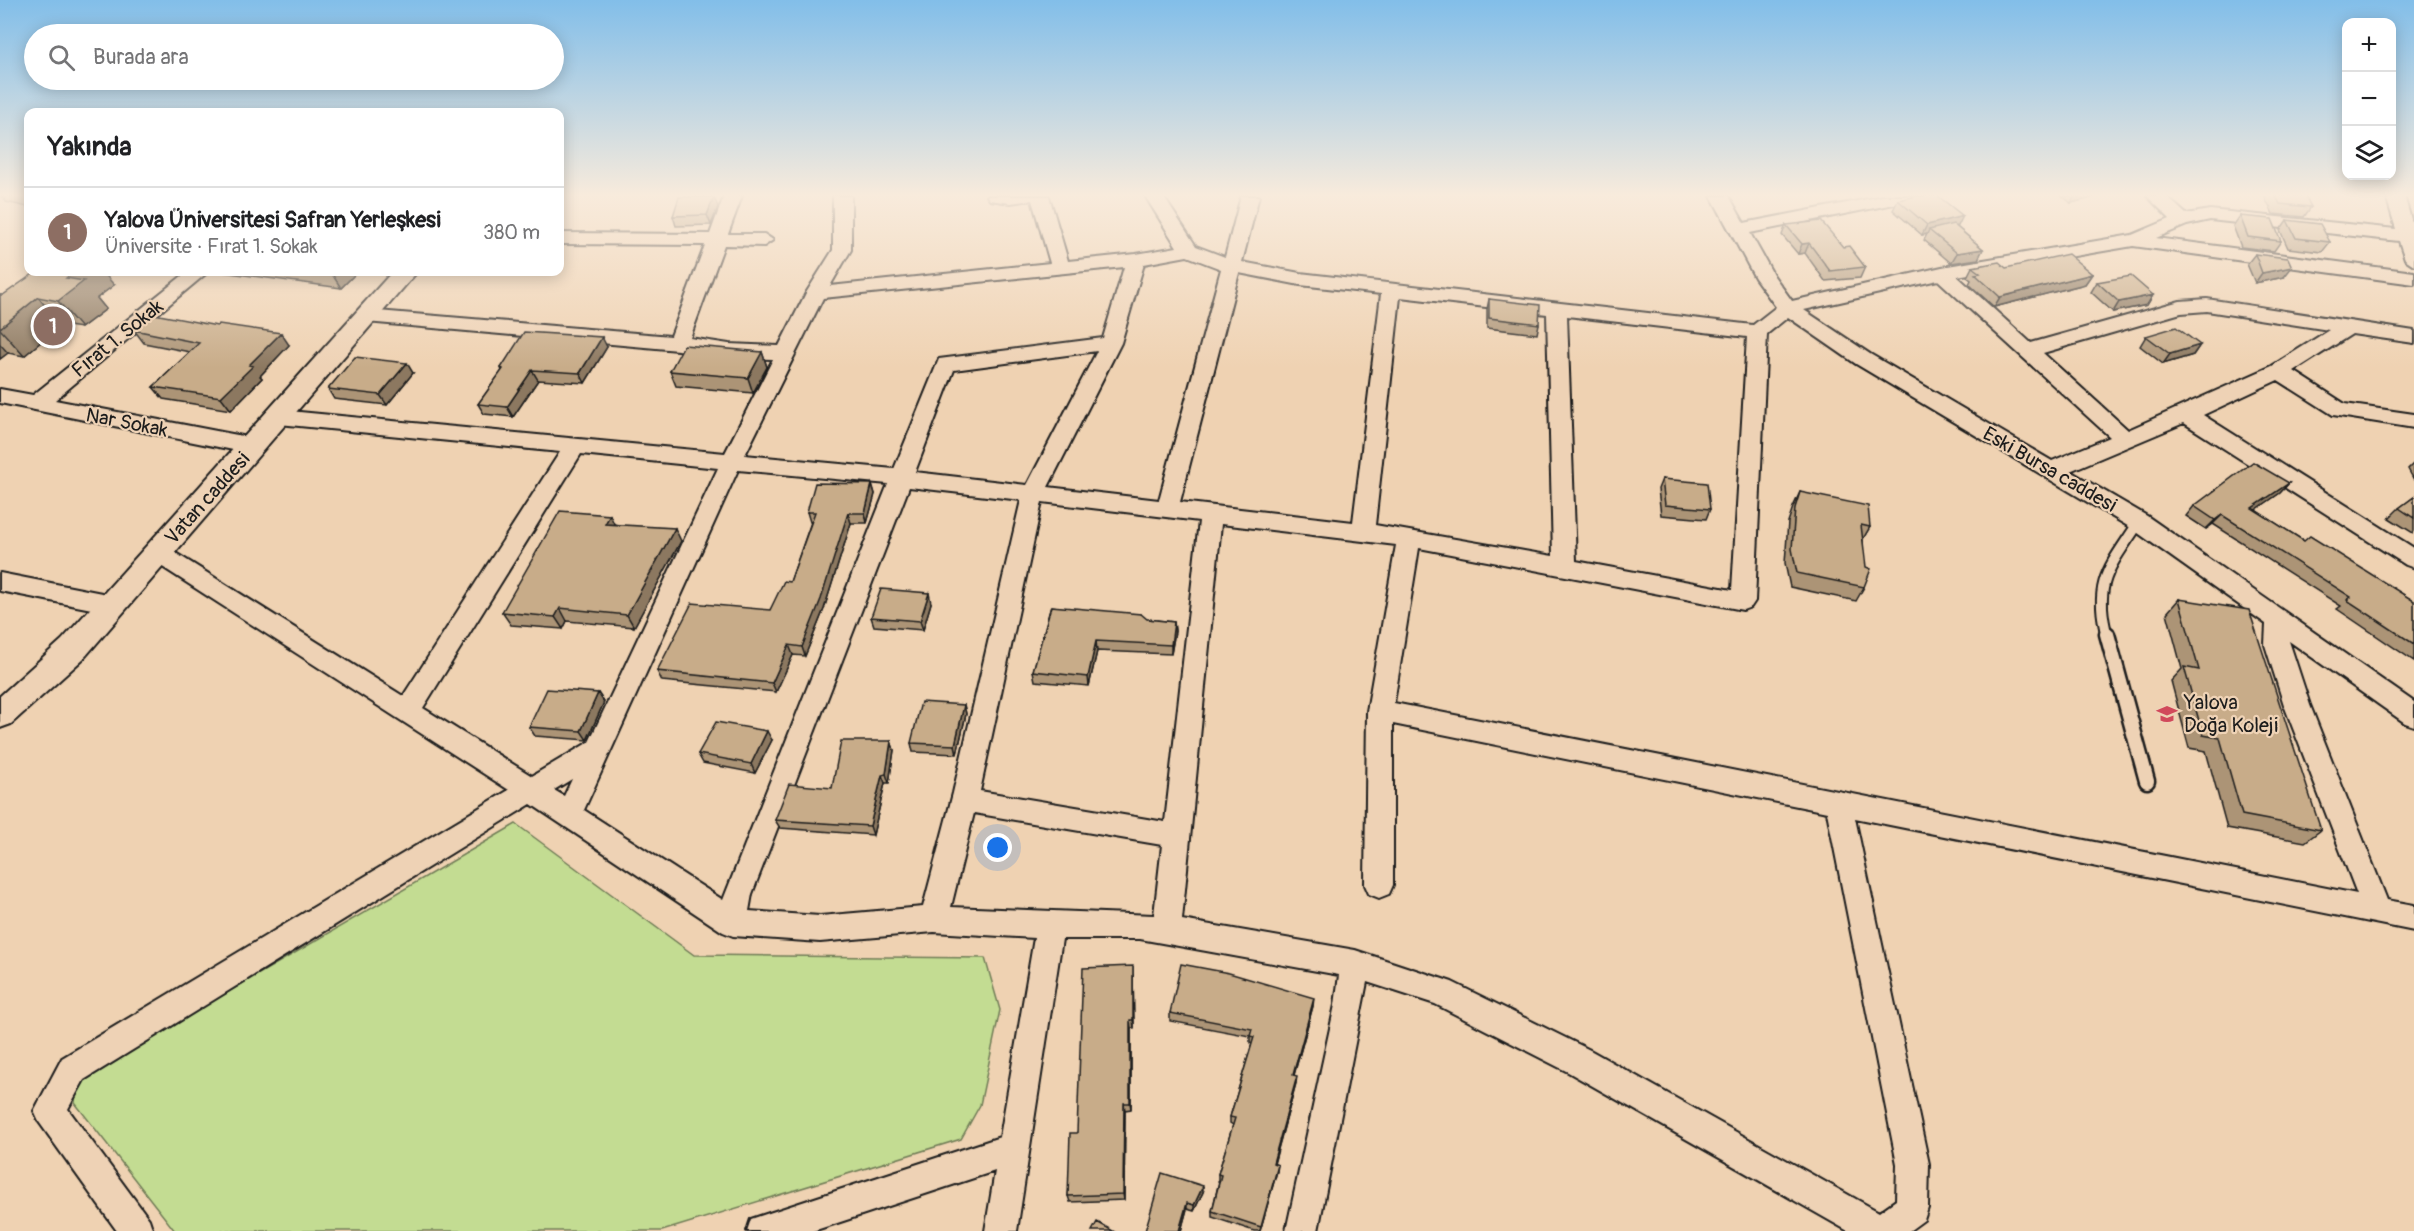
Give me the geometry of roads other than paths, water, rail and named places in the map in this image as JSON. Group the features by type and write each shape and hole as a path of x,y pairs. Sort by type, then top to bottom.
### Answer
{"street":[{"path":"678,343 713,253"},
{"path":"569,814 731,462 816,293 840,253"},
{"path":"1057,253 1061,268"},
{"path":"816,293 1136,260 1171,253"},
{"path":"1199,253 1231,266 1300,279 1757,332 1787,308 1942,273 2055,253"},
{"path":"1167,510 1234,253"},
{"name":"Eski Bursa caddesi","path":"1751,253 1765,279 1787,308 1863,359 2139,522 2414,716"},
{"path":"2232,253 2414,278"},
{"path":"934,919 964,800 1033,494 1111,343 1136,260"},
{"path":"1942,273 2124,438"},
{"name":"Fırat 1. Sokak","path":"35,405 193,276"},
{"name":"Vatan caddesi","path":"0,715 73,649 401,276"},
{"path":"1363,532 1391,288"},
{"path":"2026,351 2180,307 2207,305 2414,337"},
{"path":"1557,307 1565,567"},
{"path":"366,316 678,343 729,351 786,352"},
{"path":"2051,470 2186,414 2279,371 2347,328"},
{"path":"279,417 902,478 1363,532 1409,538 1743,601 1757,332"},
{"path":"733,924 738,894 946,364 1111,343"},
{"path":"2279,371 2340,410 2414,421"},
{"name":"Nar Sokak","path":"0,396 35,405 253,446"},
{"path":"2186,414 2414,559"},
{"path":"407,711 575,446"},
{"path":"1167,930 1211,513"},
{"path":"1378,885 1380,711 1409,538"},
{"path":"158,553 532,790 733,924 820,929 934,919 1050,926 1140,926 1355,964 1442,992 1579,1061 1875,1230 1892,1224 1912,1208 1913,1164 1838,802"},
{"path":"0,582 112,604"},
{"path":"2278,619 2277,645 2297,705 2377,909"},
{"path":"1380,711 2414,918"},
{"path":"137,1231 50,1111 72,1069 599,749"},
{"path":"964,800 1177,836"},
{"path":"1002,1231 1050,926"},
{"path":"1302,1231 1350,1005 1355,964"},
{"path":"763,1231 1016,1148"}],"lane":[{"path":"2139,522 2106,573 2100,609 2147,781"}],"place":[{"name":"Yalova Üniversitesi Safran Yerleşkesi","path":"53,326"},
{"name":"Yalova Doğa Koleji","path":"2167,714"}]}
